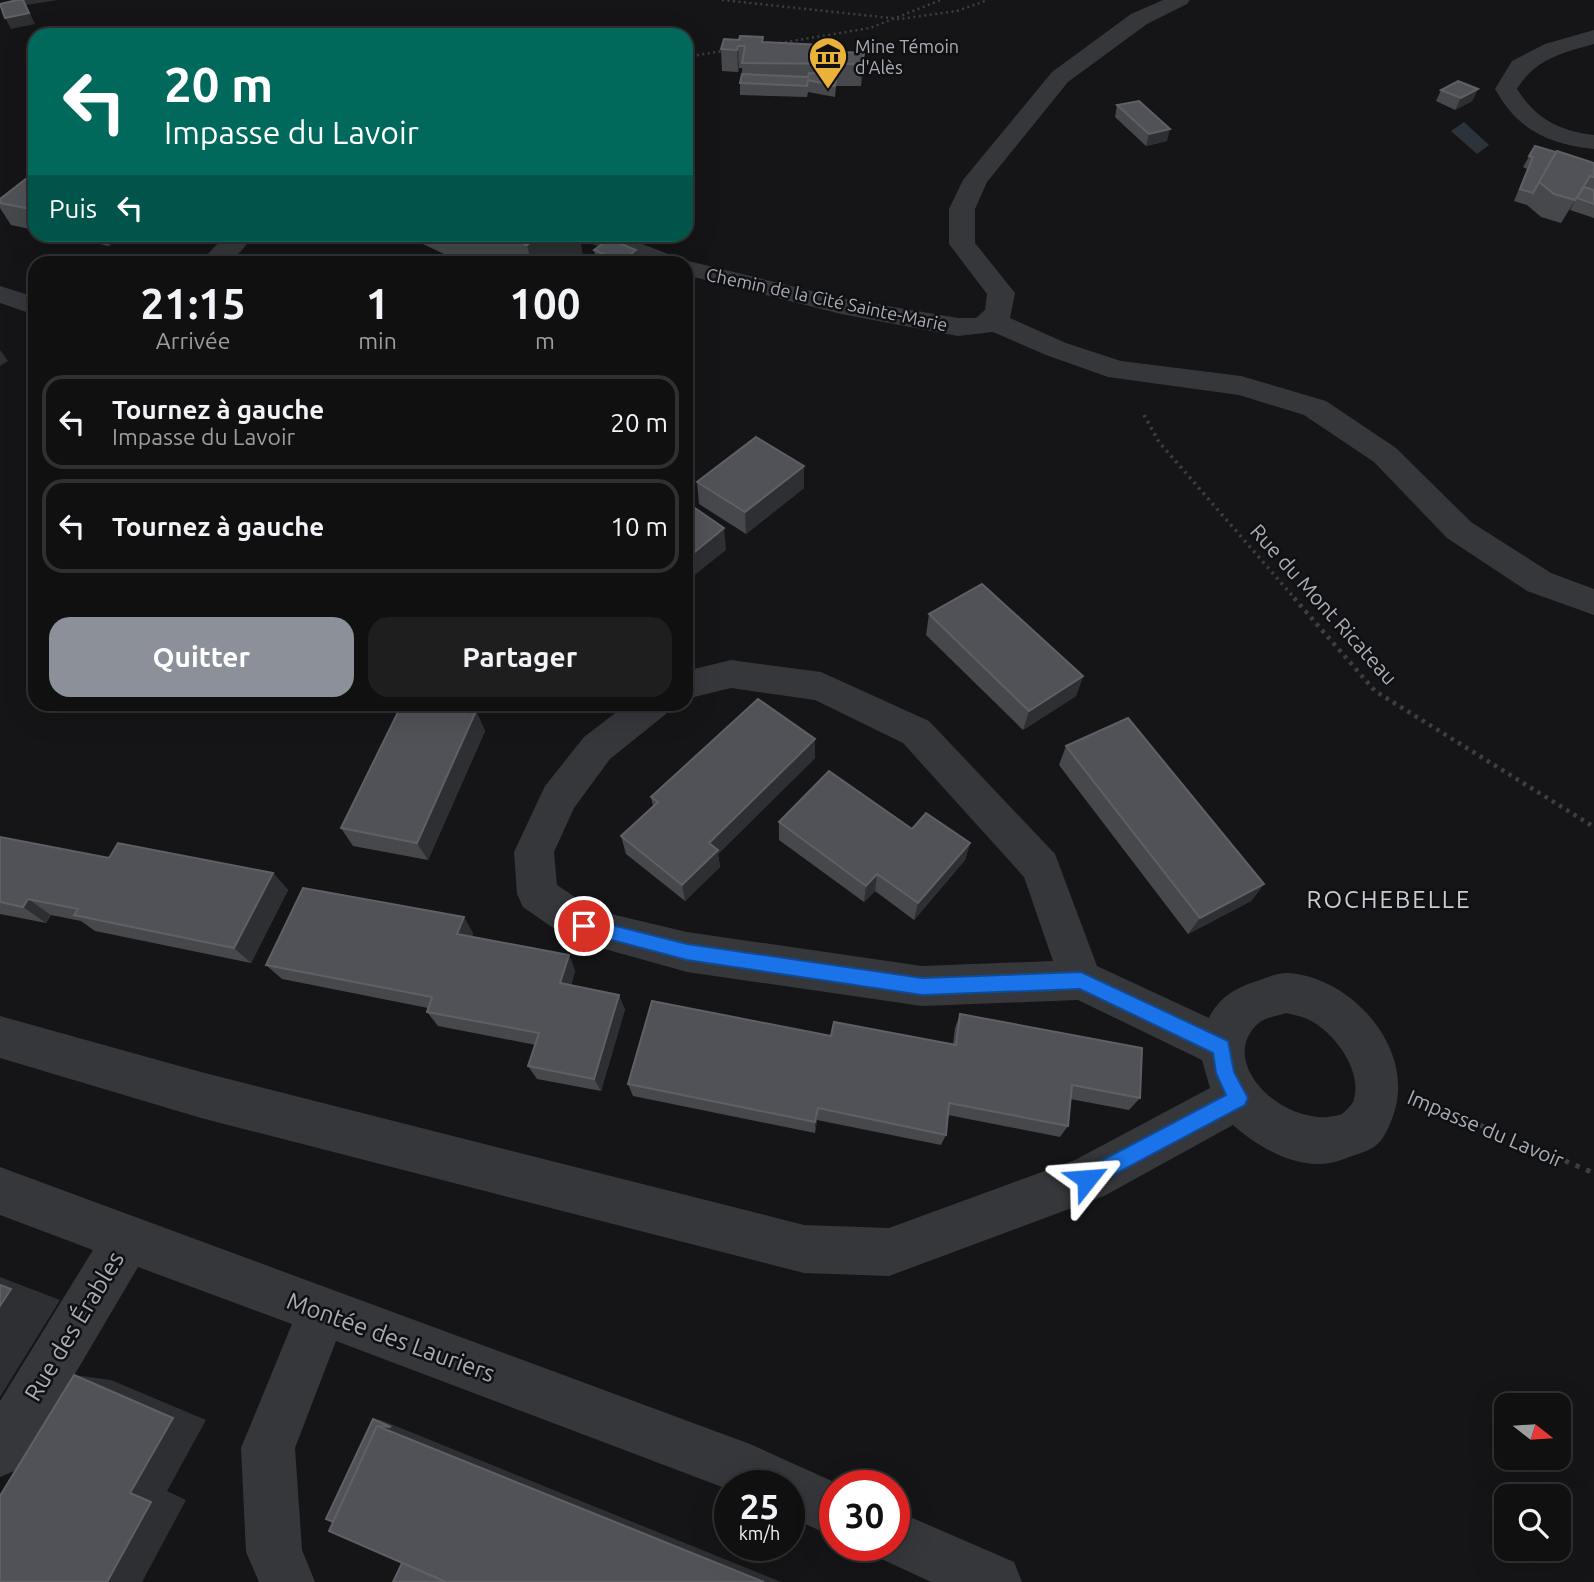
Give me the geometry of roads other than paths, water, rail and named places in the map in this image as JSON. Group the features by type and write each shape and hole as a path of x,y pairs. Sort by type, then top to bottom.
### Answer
{"street":[{"path":"1180,0 1139,19 1060,77 975,180 962,209 962,244 1001,293 999,313 990,320 1056,349 1118,370 1241,386 1315,408 1385,456 1460,530 1539,582 1594,602"},
{"path":"1594,37 1553,49 1520,66 1506,89 1517,111 1538,128 1572,140 1594,142"},
{"path":"219,256 233,242"},
{"path":"613,242 654,256"},
{"name":"Chemin de la Cité Sainte-Marie","path":"693,269 841,306 958,327 982,326 990,320"},
{"path":"0,294 28,304"},
{"path":"693,683 731,674 821,686 916,732 1041,867 1081,981"},
{"path":"644,711 597,748 559,798 534,852 537,894 584,926 687,952 922,986 1081,981 1222,1047"},
{"name":"Impasse du Lavoir","path":"1286,993 1312,999 1336,1012 1358,1033 1372,1057 1377,1082 1374,1107 1361,1127 1340,1139 1313,1142 1285,1136 1259,1120 1238,1098 1225,1073 1222,1047 1228,1025 1241,1007 1261,995 1286,993"},
{"path":"0,1037 201,1096 804,1249 889,1252 1087,1179 1238,1098"},
{"name":"Montée des Lauriers","path":"0,1191 746,1470"},
{"name":"Rue des Érables","path":"0,1450 127,1239"},
{"path":"286,1582 274,1552 268,1448 322,1311"},
{"path":"910,1544 994,1582"}],"place":[{"name":"Mine Témoin d'Alès","path":"828,90"}],"district":[{"name":"ROCHEBELLE","path":"1389,899"}]}
